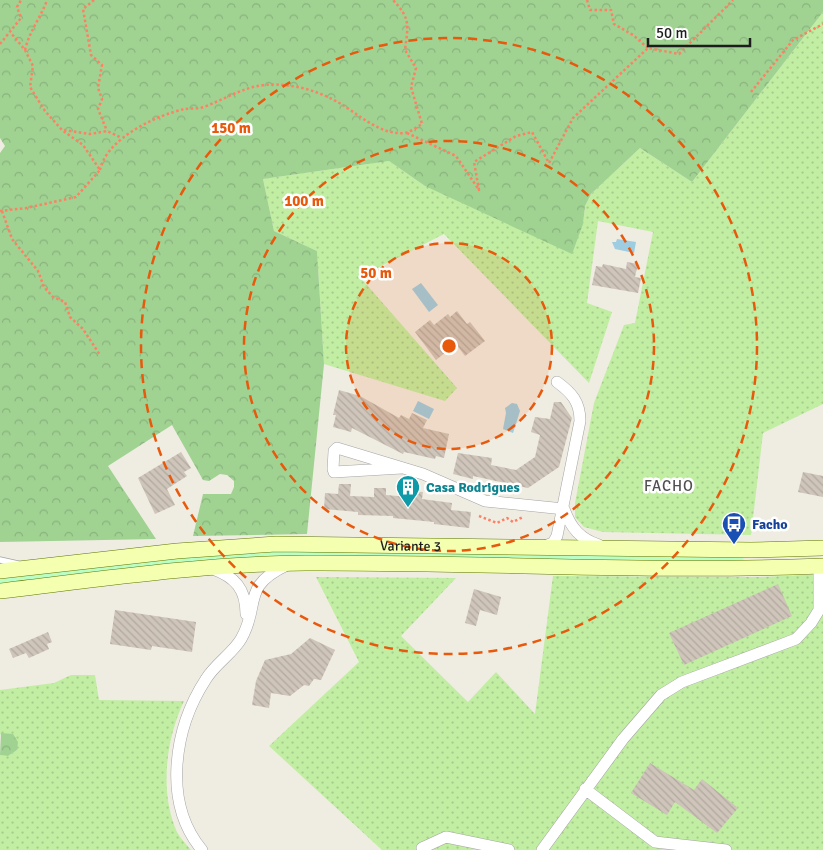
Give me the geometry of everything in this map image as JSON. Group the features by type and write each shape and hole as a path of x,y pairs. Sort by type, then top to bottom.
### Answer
{"main road":[{"name":"Variante 3","path":"0,571 177,551 276,544 751,550 823,548"},
{"name":"Variante 3","path":"0,591 211,568 288,564 709,569 821,566"}],"street":[{"path":"542,547 553,543 557,536 564,509 580,421 580,408 571,394 557,382"},
{"path":"402,468 334,472 334,451 337,448 423,474 485,502 564,509"},
{"path":"564,509 569,523 579,536 588,542 610,548"},
{"path":"202,850 193,838 180,810 177,771 181,737 186,717 207,677 241,640 253,595 259,585 273,571 288,564"},
{"path":"542,850 628,733 661,695 682,682 796,638 811,623 819,610 821,566"},
{"path":"211,568 226,574 240,587 244,595 245,628"},
{"path":"585,790 655,842 726,850"},
{"path":"422,848 446,837 509,850"}],"lane":[{"path":"0,560 30,568"}],"path":[{"path":"0,44 11,33 21,18 17,6 21,0"},
{"path":"25,50 27,40 38,24 47,0"},
{"path":"94,0 83,9 91,55 102,65 98,88 102,99 98,109 107,131"},
{"path":"393,0 406,13 408,29 404,50 416,68 412,87 422,124 406,133"},
{"path":"587,0 590,10 611,10 614,24 633,35 648,48 679,54 733,0"},
{"path":"751,92 793,40 823,24"},
{"path":"11,33 25,50 33,66 30,87 45,111 62,130 83,145 100,170"},
{"path":"100,355 84,329 70,317 65,302 53,297 44,287 38,271 12,238 1,211 26,208 76,197 100,170 101,161 120,137 165,115 187,109 202,108 227,95 251,86 290,86 313,91 339,103 382,130 406,133 456,156 480,190 474,162 516,136 532,132 549,164 574,118 648,48"},
{"path":"62,130 90,134 107,131 120,137"}],"green space":[{"path":"0,0 823,0 823,12 692,182 640,148 591,194 585,206 583,224 572,254 425,186 389,161 263,179 274,231 317,251 324,364 307,534 193,536 203,494 231,494 234,481 227,475 220,474 209,481 203,480 172,425 108,466 156,539 0,542 0,153 5,146 0,138"},
{"path":"823,12 823,404 763,433 751,535 603,532 584,527 575,517 575,503 594,403 624,325 635,323 653,232 598,221 587,303 612,312 589,383 444,234 360,277 457,388 445,401 324,364 317,251 274,231 263,179 389,161 425,186 583,224 585,206 591,194 640,148 692,182"},
{"path":"301,551 743,558 744,563 317,557 0,584 0,579 150,561 225,554"},
{"path":"823,574 823,850 382,850 269,746 359,662 316,577 456,578 401,636 468,702 496,672 535,714 553,576 761,577"},
{"path":"71,675 95,675 99,700 184,701 169,749 167,783 171,816 181,839 191,850 0,850 0,755 8,756 17,750 0,734 0,690 54,683"},
{"path":"1,733 13,734 18,742 17,750 8,756 0,755"}],"water":[{"path":"617,239 636,242 634,253 615,249 612,242 616,242"},
{"path":"421,283 438,305 429,312 412,289"},
{"path":"418,401 434,409 429,419 413,411"},
{"path":"512,403 517,404 520,411 513,433 503,429 505,408"}],"building":[{"path":"627,262 638,264 635,277 641,278 638,293 592,285 596,266 602,267 603,264 626,269"},
{"path":"457,311 467,324 470,322 485,341 465,356 456,344 436,360 415,332 430,320 434,325 448,314 450,317"},
{"path":"339,390 360,396 399,418 401,415 409,419 412,413 427,420 423,428 449,434 444,458 436,456 435,459 404,452 403,454 352,428 351,432 333,427 336,415 333,415"},
{"path":"554,402 561,402 572,418 559,467 528,488 473,476 473,479 453,474 458,453 492,458 491,465 516,470 535,457 540,435 531,432 535,417 550,419"},
{"path":"181,452 191,468 184,472 187,476 167,489 175,505 155,514 138,478"},
{"path":"803,472 823,476 823,497 798,492"},
{"path":"339,484 351,484 350,496 374,497 374,488 386,488 386,495 409,497 409,491 423,492 422,499 452,503 451,510 471,512 469,528 393,518 393,516 358,515 358,512 324,509 325,493 338,494"},
{"path":"778,584 792,616 684,665 669,633"},
{"path":"474,589 501,597 497,615 480,610 476,626 465,623"},
{"path":"115,610 196,622 192,652 152,646 151,650 110,644"},
{"path":"48,632 52,642 47,644 49,649 29,658 26,653 13,658 9,649"},
{"path":"310,638 335,650 321,680 314,679 309,686 304,685 290,696 271,693 269,708 252,705 256,681 265,660 291,654"},
{"path":"650,763 694,790 702,779 738,808 717,833 675,802 667,815 631,793"}],"place":[{"name":"Casa Rodrigues","path":"408,508"},
{"name":"Facho","path":"734,545"}],"district":[{"name":"FACHO","path":"669,486"}]}
